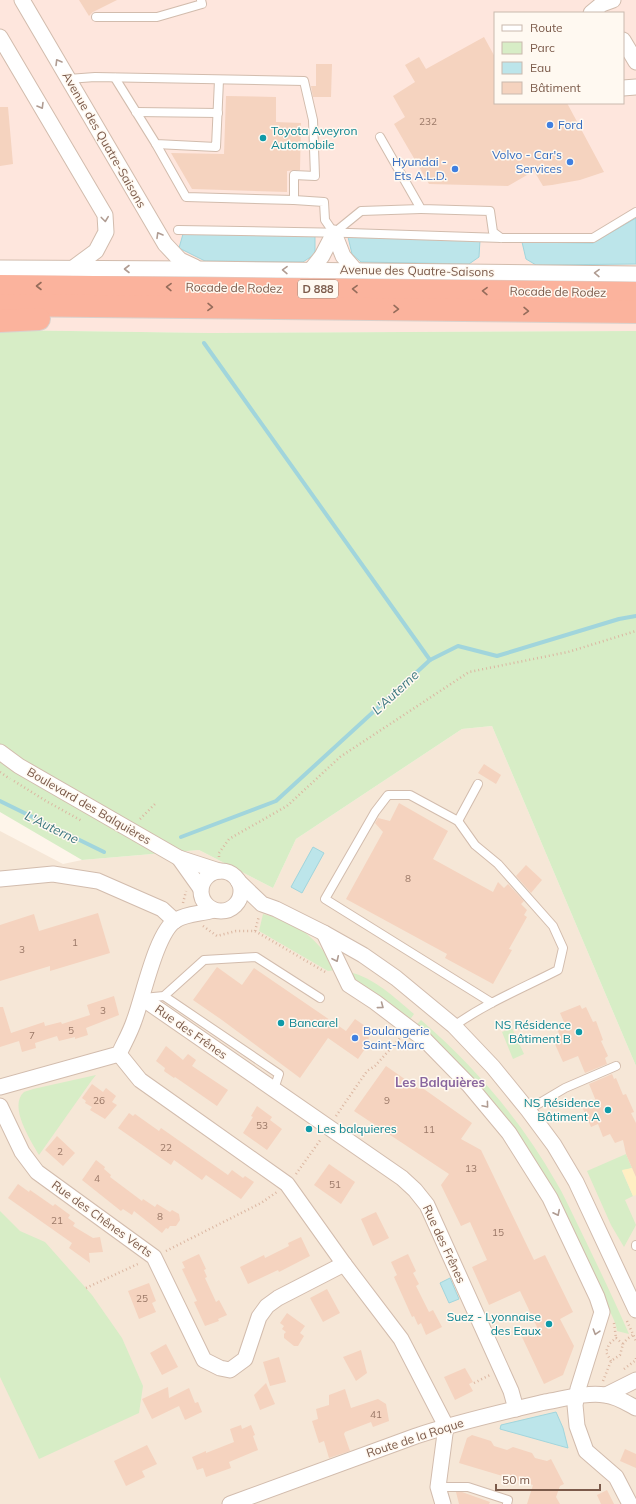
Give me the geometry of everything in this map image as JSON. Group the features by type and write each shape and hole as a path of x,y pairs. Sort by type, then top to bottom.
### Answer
{"highway":[{"name":"Rocade de Rodez","path":"0,286 636,293"},
{"name":"Rocade de Rodez","path":"0,305 636,312"},
{"path":"0,321 99,316 129,306"}],"street":[{"name":"Avenue des Quatre-Saisons","path":"22,0 165,244 180,260 198,269"},
{"path":"0,37 105,214 106,232 96,251 73,268"},
{"path":"624,42 636,62"},
{"path":"624,88 636,87"},
{"path":"311,270 322,256 334,233"},
{"path":"334,233 343,256 355,270"},
{"name":"Avenue des Quatre-Saisons","path":"0,268 355,270 636,274"},
{"name":"Boulevard des Balquières","path":"0,752 19,766 179,858 219,871"},
{"name":"Boulevard des Balquières","path":"179,858 196,891"},
{"path":"193,914 196,891 207,877 212,873 219,871 230,873 262,904 276,909 364,955 396,978 454,1026 493,1067 554,1145 576,1182 636,1310"},
{"path":"0,879 53,874 98,881 162,909 175,921"},
{"path":"234,907 240,897 240,886 238,881"},
{"path":"196,891 206,904 214,910"},
{"path":"0,1087 119,1054 134,1022 161,938 175,921 193,914 214,910 224,911 234,907 262,904"},
{"path":"324,933 349,985 375,1002 419,1036 469,1085 509,1133 550,1198 597,1297 602,1312 581,1376 575,1405 577,1426 586,1451 616,1477 630,1504"},
{"name":"Rue des Frênes","path":"142,998 402,1178 415,1190 427,1205 511,1391 516,1409"},
{"path":"119,1054 140,1080 287,1184 344,1264 401,1339 446,1426 438,1487 443,1504"},
{"name":"Rue des Chênes Verts","path":"0,1106 22,1152 37,1172 154,1257 204,1360 220,1368 230,1370 245,1359 259,1317 267,1306 278,1298 344,1264"},
{"name":"Route de la Roque","path":"230,1504 446,1426 577,1396 606,1395 636,1380"},
{"path":"636,1387 636,1397"},
{"name":"Route de la Roque","path":"606,1395 636,1408"}],"lane":[{"path":"96,17 157,17 202,4 201,0"},
{"path":"68,79 115,78 304,81 314,120 315,176 294,175 294,200"},
{"path":"115,78 156,144 186,197 324,202 325,220 334,233"},
{"path":"156,144 216,148 219,80"},
{"path":"136,112 218,113"},
{"path":"380,137 421,209"},
{"path":"334,233 361,211 421,209 490,210 493,232 502,238"},
{"path":"178,230 502,238 593,238 636,212"},
{"path":"458,821 478,784"},
{"path":"454,1026 473,1013 558,970 564,948 553,926 498,864 475,844 458,821 410,795 388,795 375,812 325,899 492,1003"},
{"path":"142,998 164,996 204,960 256,957 320,998"},
{"path":"164,996 279,1074 274,1089"},
{"path":"528,1110 565,1088 616,1066"},
{"path":"438,1487 468,1487 508,1500 507,1504"}],"path":[{"path":"219,871 219,853 229,839 287,806 340,757 469,672 568,652 636,631"},
{"path":"0,772 46,801 86,823"},
{"path":"133,832 141,818 156,803"},
{"path":"193,914 183,902 196,891"},
{"path":"608,1376 603,1378 610,1361 620,1355 623,1344 633,1335"},
{"path":"610,1361 606,1352 609,1344 616,1338 623,1344"},
{"path":"618,1373 636,1360 636,1355"},
{"path":"474,1383 492,1374"}],"shaded area":[{"path":"0,0 636,0 636,331 210,333 0,330"},
{"path":"492,726 636,1066 636,1504 0,1504 0,831 63,864 82,860 199,850 273,888 296,839 462,729"}],"green space":[{"path":"0,330 210,333 636,331 636,1066 492,726 462,729 296,839 273,888 199,850 82,860 0,812"},
{"path":"263,914 283,920 300,929 314,940 326,954 336,970 328,971 259,931"},
{"path":"349,972 367,979 392,995 414,1014 409,1021 353,979"},
{"path":"421,1020 478,1075 528,1137 559,1186 629,1334 617,1331 607,1302 560,1204 415,1026"},
{"path":"512,1028 524,1054 513,1059 502,1032"},
{"path":"96,1075 39,1155 22,1124 18,1106 20,1098 24,1092"},
{"path":"626,1154 632,1168 622,1171 633,1196 625,1200 636,1225 624,1247 611,1225 587,1171"},
{"path":"0,1211 20,1231 45,1242 92,1295 122,1338 143,1386 139,1413 39,1459 0,1377"}],"sand":[{"path":"632,1168 636,1177 636,1195 633,1196 622,1170"}],"water":[{"path":"636,218 636,264 536,265 526,259 522,242 593,243"},
{"path":"183,234 315,236 315,254 303,262 205,261 179,248"},
{"path":"348,237 480,240 479,257 469,264 361,262 352,254"},
{"path":"313,847 324,853 302,893 291,887"},
{"path":"450,1278 459,1299 449,1303 440,1283"},
{"path":"556,1412 563,1428 568,1448 500,1429 501,1425"}],"building":[{"path":"79,0 117,0 93,12 89,16"},
{"path":"484,37 494,55 494,104 568,104 604,172 580,180 543,186 534,171 508,186 429,184 394,124 405,117 393,96 415,82 405,65 419,57 426,69"},
{"path":"316,64 332,64 331,97 313,97 311,86 316,86"},
{"name":"Toyota Aveyron Automobile","path":"226,96 276,97 276,122 301,123 300,170 287,171 287,192 192,189 171,153 224,154"},
{"path":"0,107 8,107 13,164 0,166"},
{"path":"484,764 501,775 496,784 478,773"},
{"path":"399,803 448,831 433,859 493,892 498,882 504,888 508,884 524,901 521,904 527,910 524,915 527,917 509,949 512,950 493,984 445,958 447,954 346,899 383,832 375,823 378,818 390,821"},
{"path":"526,865 542,880 531,893 516,876"},
{"path":"98,913 110,953 50,971 50,966 0,981 0,925 34,914 39,931"},
{"name":"Bancarel","path":"217,967 242,985 254,968 346,1031 355,1019 368,1028 369,1043 358,1059 328,1038 300,1078 193,1000"},
{"path":"114,996 119,1015 86,1028 88,1035 75,1039 75,1037 59,1041 57,1036 35,1043 36,1048 22,1052 19,1041 0,1047 0,1007 3,1007 11,1033 44,1022 45,1026 61,1022 62,1024 90,1015 87,1005"},
{"name":"NS Résidence Bâtiment B","path":"580,1005 582,1009 586,1007 593,1022 596,1021 603,1040 601,1041 608,1056 605,1058 607,1064 585,1073 578,1056 563,1062 554,1042 561,1039 556,1026 564,1022 560,1013"},
{"path":"166,1046 183,1060 188,1054 196,1060 192,1066 228,1090 217,1106 164,1071 165,1068 156,1061"},
{"path":"386,1066 419,1089 421,1087 472,1123 461,1139 481,1150 534,1260 545,1255 573,1312 560,1319 574,1346 563,1375 544,1384 522,1337 538,1329 520,1291 489,1305 472,1267 487,1260 470,1222 461,1226 441,1185 449,1174 354,1111"},
{"name":"NS Résidence Bâtiment A","path":"612,1074 614,1079 616,1078 623,1095 626,1094 634,1112 631,1113 636,1123 636,1177 626,1154 623,1140 615,1143 610,1134 603,1137 598,1124 591,1127 582,1107 596,1101 589,1084"},
{"path":"92,1084 103,1092 106,1088 116,1096 112,1102 117,1105 105,1119 90,1110 92,1107 85,1103 86,1101 82,1098"},
{"path":"257,1106 272,1117 270,1120 282,1129 267,1150 243,1133 253,1117 251,1116"},
{"path":"129,1113 133,1116 135,1114 159,1131 161,1128 228,1175 232,1170 243,1178 245,1176 254,1182 241,1199 206,1175 202,1180 174,1160 171,1165 118,1128"},
{"path":"57,1136 75,1153 63,1166 45,1150"},
{"path":"96,1160 105,1167 104,1169 111,1175 110,1177 142,1201 143,1199 155,1207 157,1204 170,1212 172,1210 179,1214 180,1220 176,1226 170,1226 168,1229 166,1228 162,1233 134,1211 132,1215 123,1209 121,1211 82,1180"},
{"path":"329,1164 355,1182 341,1204 314,1185"},
{"path":"18,1184 29,1192 30,1190 53,1206 55,1204 70,1215 68,1218 75,1223 73,1226 93,1238 100,1237 103,1252 89,1253 90,1263 69,1248 72,1243 8,1198"},
{"path":"376,1212 389,1238 373,1246 361,1219"},
{"path":"301,1237 310,1256 279,1272 278,1270 248,1284 240,1267 264,1255 265,1258 289,1246 288,1243"},
{"path":"199,1254 206,1269 204,1270 207,1277 205,1278 216,1302 219,1300 227,1315 218,1319 219,1321 205,1326 194,1302 197,1301 182,1269 185,1268 182,1262"},
{"path":"408,1254 416,1271 413,1273 419,1284 416,1286 429,1312 433,1310 442,1327 426,1335 421,1323 418,1325 414,1316 412,1317 394,1277 397,1275 391,1262"},
{"path":"149,1283 156,1301 152,1303 156,1312 139,1319 128,1291"},
{"path":"327,1289 340,1313 323,1322 310,1298"},
{"path":"287,1313 305,1326 300,1333 304,1336 298,1346 294,1346 284,1338 284,1334 286,1332 282,1329 284,1326 280,1323"},
{"path":"166,1344 178,1367 162,1375 150,1353"},
{"path":"361,1350 367,1373 356,1381 343,1357"},
{"path":"279,1357 286,1382 270,1386 263,1362"},
{"path":"465,1368 473,1382 469,1384 473,1391 455,1400 444,1377"},
{"path":"266,1383 275,1404 260,1410 254,1395"},
{"path":"168,1387 169,1398 189,1388 195,1403 198,1402 202,1412 185,1420 179,1406 152,1419 142,1399"},
{"path":"345,1389 351,1408 378,1399 386,1404 389,1421 373,1427 371,1422 345,1432 344,1434 350,1451 329,1458 324,1441 319,1443 312,1421 318,1419 316,1409 329,1405 329,1395"},
{"path":"241,1425 242,1429 251,1425 258,1450 229,1462 231,1468 206,1477 203,1468 197,1470 192,1457 234,1442 230,1429"},
{"path":"472,1435 491,1441 494,1446 507,1450 513,1447 532,1453 535,1458 547,1461 551,1459 564,1484 560,1486 556,1497 560,1504 527,1504 533,1485 459,1463 467,1438"},
{"path":"147,1445 157,1464 142,1471 145,1477 126,1486 114,1461"},
{"path":"625,1449 636,1454 636,1468 620,1461"},
{"path":"607,1490 614,1504 601,1504 597,1495"},
{"path":"456,1492 462,1492 490,1502 489,1504 459,1504"}],"waterway":[{"path":"204,343 430,660"},
{"name":"L'Auterne","path":"181,837 276,801 430,660 458,646 497,656 619,619 636,616"},
{"name":"L'Auterne","path":"0,801 104,852"}],"place":[{"name":"Ford","path":"550,125"},
{"name":"Toyota Aveyron Automobile","path":"263,138"},
{"name":"Volvo - Car's Services","path":"570,162"},
{"name":"Hyundai - Ets A.L.D.","path":"455,169"},
{"name":"Bancarel","path":"281,1023"},
{"name":"NS Résidence Bâtiment B","path":"579,1032"},
{"name":"Boulangerie Saint-Marc","path":"355,1038"},
{"name":"NS Résidence Bâtiment A","path":"608,1110"},
{"name":"Les balquieres","path":"309,1129"},
{"name":"Suez - Lyonnaise des Eaux","path":"549,1324"}],"district":[{"name":"Les Balquières","path":"440,1082"}]}
